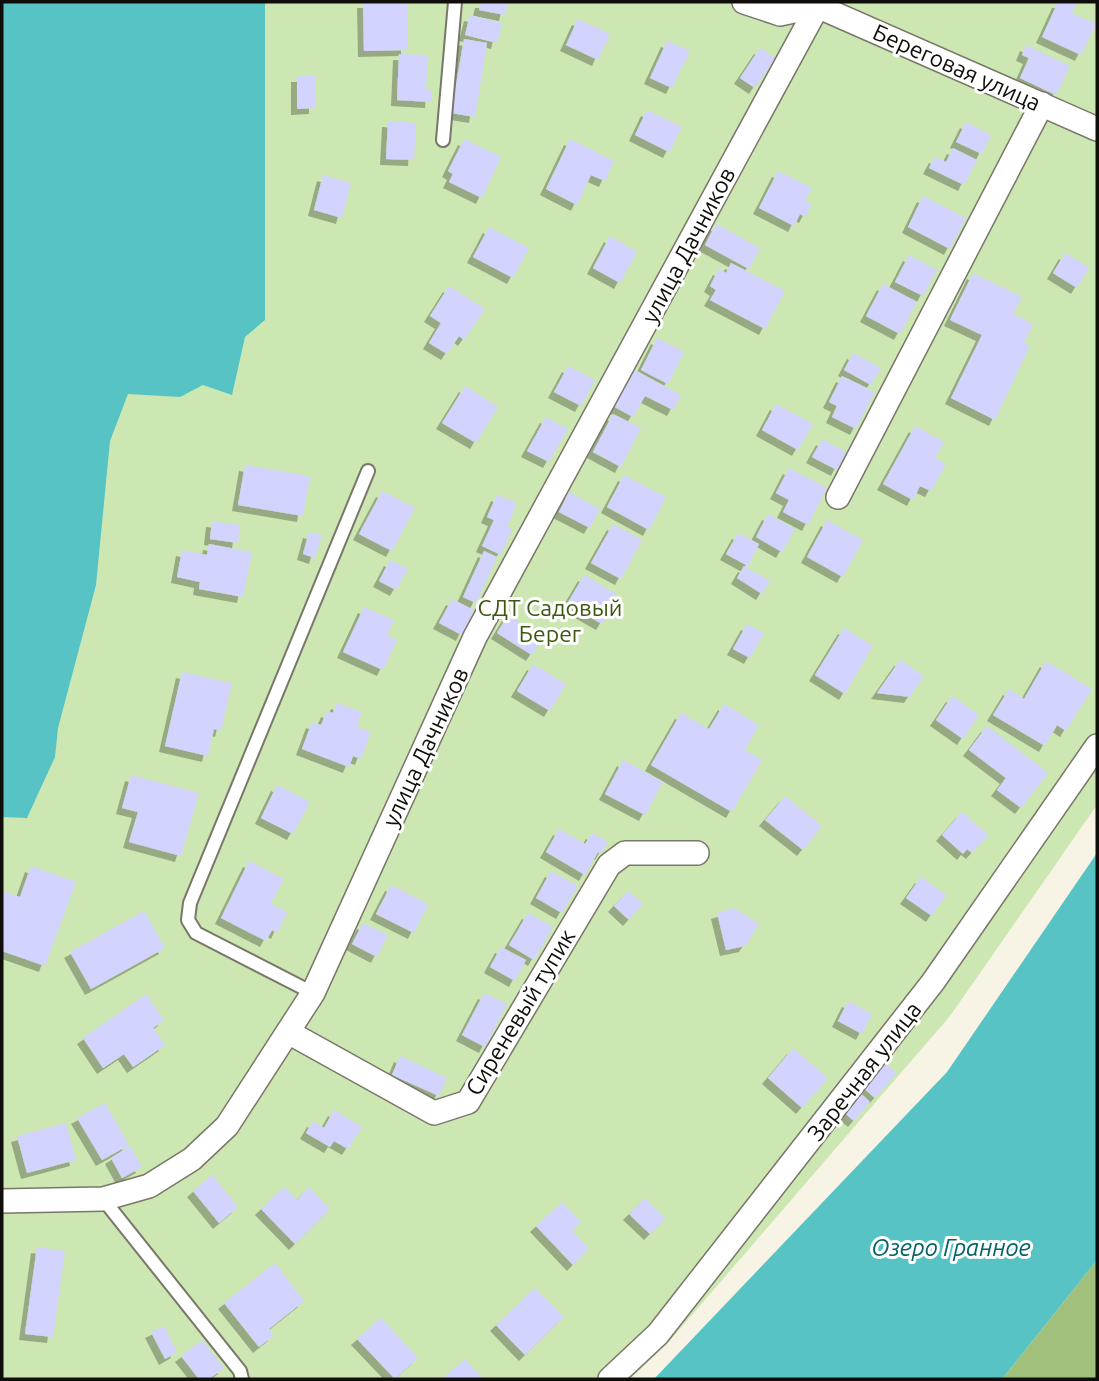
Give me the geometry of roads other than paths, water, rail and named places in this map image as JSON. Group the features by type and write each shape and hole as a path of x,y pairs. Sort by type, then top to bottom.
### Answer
{"street":[{"path":"744,2 780,14 818,3"},
{"name":"Береговая улица","path":"818,3 1097,129"},
{"name":"улица Дачников","path":"2,1200 103,1199 149,1186 192,1159 227,1126 313,993 475,637 818,3"},
{"path":"838,496 1042,104"},
{"name":"Заречная улица","path":"610,1379 658,1334 933,982 1097,746"},
{"name":"Сиреневый тупик","path":"288,1032 434,1113 468,1102 609,865 625,853 697,853"}],"lane":[{"path":"443,140 455,2"},
{"path":"313,993 196,933 188,920 190,903 368,471"},
{"path":"103,1199 240,1371 242,1379"}],"water":[{"path":"2,2 265,2 265,320 245,337 232,395 203,385 180,397 128,394 110,441 96,585 58,728 55,757 27,818 2,817"},
{"name":"Озеро Гранное","path":"1097,853 1097,1260 1002,1379 654,1379 947,1072"}],"park label":[{"name":"СДТ Садовый Берег","path":"550,620"}]}
